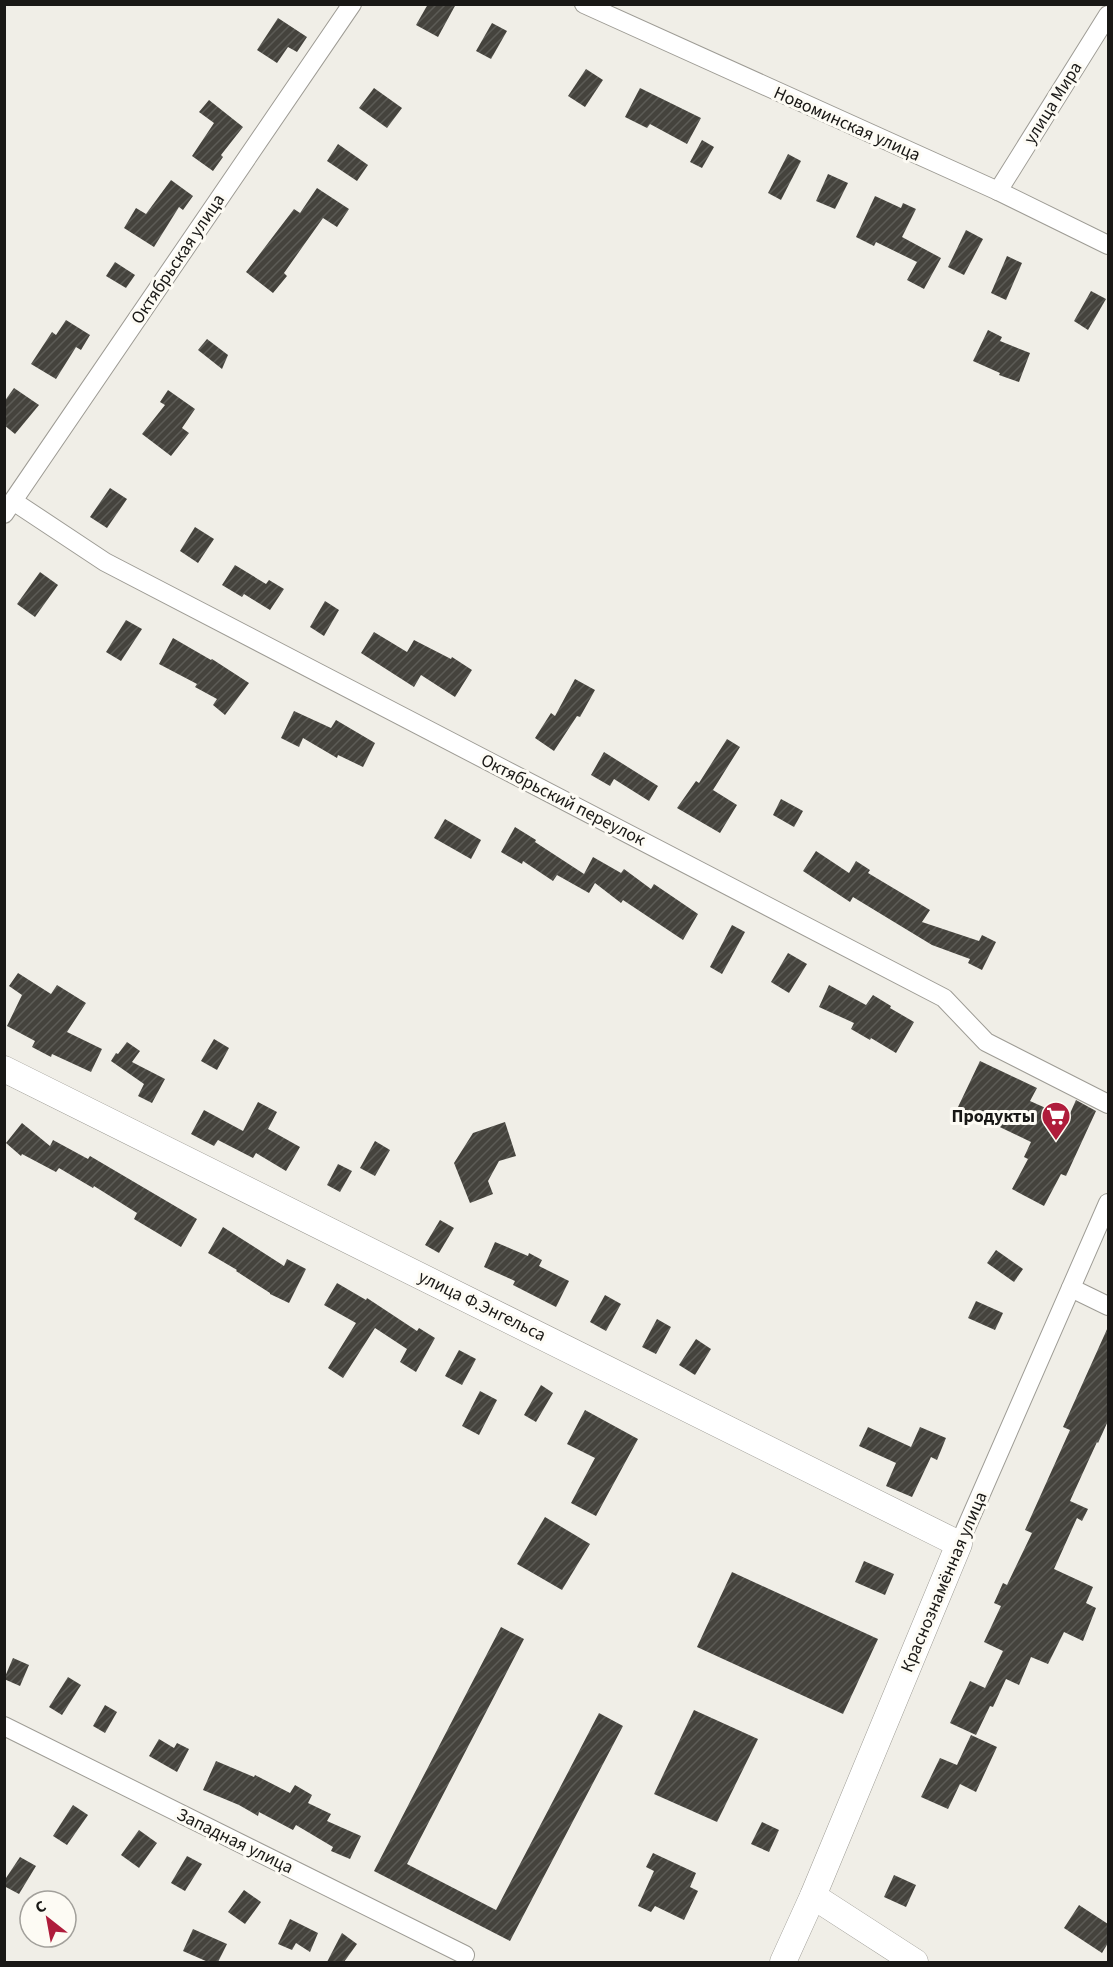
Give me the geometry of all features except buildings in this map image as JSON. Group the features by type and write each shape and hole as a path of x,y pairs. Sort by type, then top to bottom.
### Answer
{"main road":[{"name":"улица Ф.Энгельса","path":"4,1069 959,1544"},
{"name":"Краснознамённая улица","path":"783,1962 813,1896 959,1544"},
{"path":"813,1896 915,1962"}],"street":[{"name":"Октябрьская улица","path":"9,507 352,4"},
{"name":"Новоминская улица","path":"584,4 998,191 1108,245"},
{"name":"улица Мира","path":"998,191 1108,15"},
{"name":"Октябрьский переулок","path":"9,507 105,562 944,998 986,1042 1108,1104"},
{"name":"Краснознамённая улица","path":"959,1544 1108,1203"},
{"path":"1071,1288 1108,1306"},
{"name":"Западная улица","path":"4,1726 465,1955"}],"place":[{"name":"Продукты","path":"1056,1142"}]}
